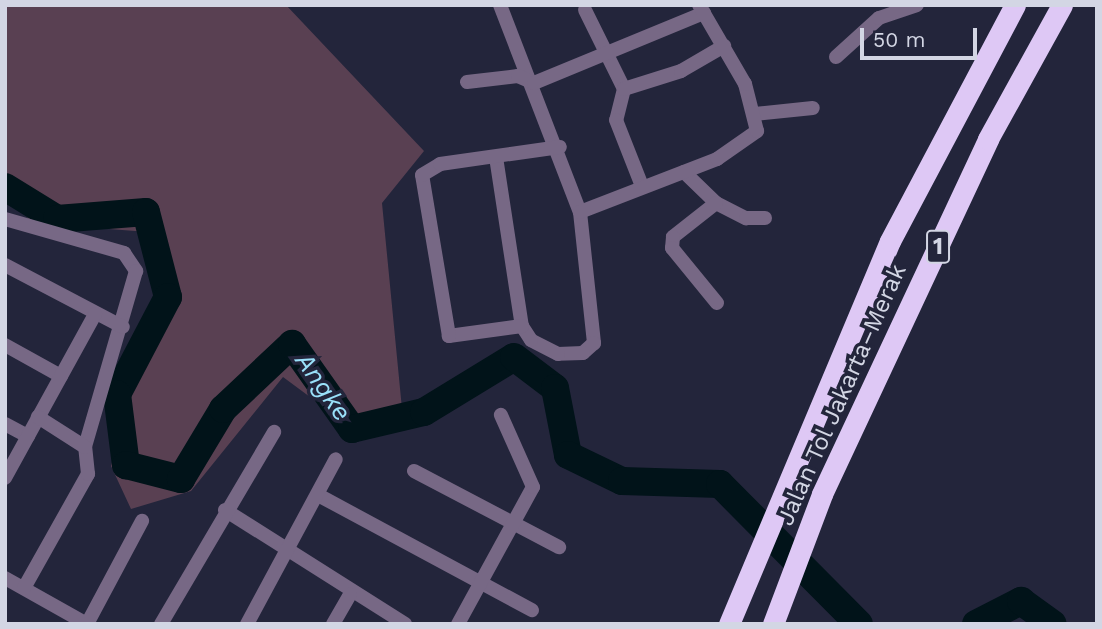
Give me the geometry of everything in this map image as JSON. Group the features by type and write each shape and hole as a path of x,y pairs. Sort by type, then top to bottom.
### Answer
{"highway":[{"name":"Jalan Tol Jakarta–Merak","path":"729,624 781,490 890,241 1015,5"},
{"name":"Jalan Tol Jakarta–Merak","path":"776,615 822,494 988,139 1062,5"}],"street":[{"path":"496,157 522,326 531,340 558,354 583,353 594,343 580,212 560,147 500,5"},
{"path":"836,57 877,11 917,5"},
{"path":"467,82 518,76 534,83 608,55 703,8 755,114 752,136 684,172 580,212"},
{"path":"585,10 624,89 616,120 642,186"},
{"path":"624,89 681,71 723,46"},
{"path":"755,114 813,108"},
{"path":"522,326 449,336 421,185 423,172 433,166 560,147"},
{"path":"684,172 716,204 765,218"},
{"path":"716,204 673,237 672,248 717,303"},
{"path":"5,219 132,260 137,281 85,447 88,474 24,588"},
{"path":"5,265 123,327"},
{"path":"5,478 95,314"},
{"path":"5,345 61,376"},
{"path":"458,624 515,525 534,484 501,415"},
{"path":"38,417 85,447"},
{"path":"5,424 28,436"},
{"path":"161,624 225,510 274,432"},
{"path":"247,624 336,459"},
{"path":"414,471 559,547"},
{"path":"318,495 532,610"},
{"path":"225,510 286,554 405,624"},
{"path":"5,578 87,624 142,521"},
{"path":"333,624 350,594"}],"shaded area":[{"path":"5,5 286,5 424,151 382,203 403,419 360,434 283,377 191,491 131,509 111,466 139,365 169,291 148,232 31,223 5,181"}],"waterway":[{"name":"Angke","path":"5,187 57,219 146,212 168,297 117,394 126,465 181,479 223,409 292,344 352,429 424,412 514,357 555,388 568,455 622,481 720,484 859,624"},
{"name":"Angke","path":"976,624 1021,601 1053,624"}]}
